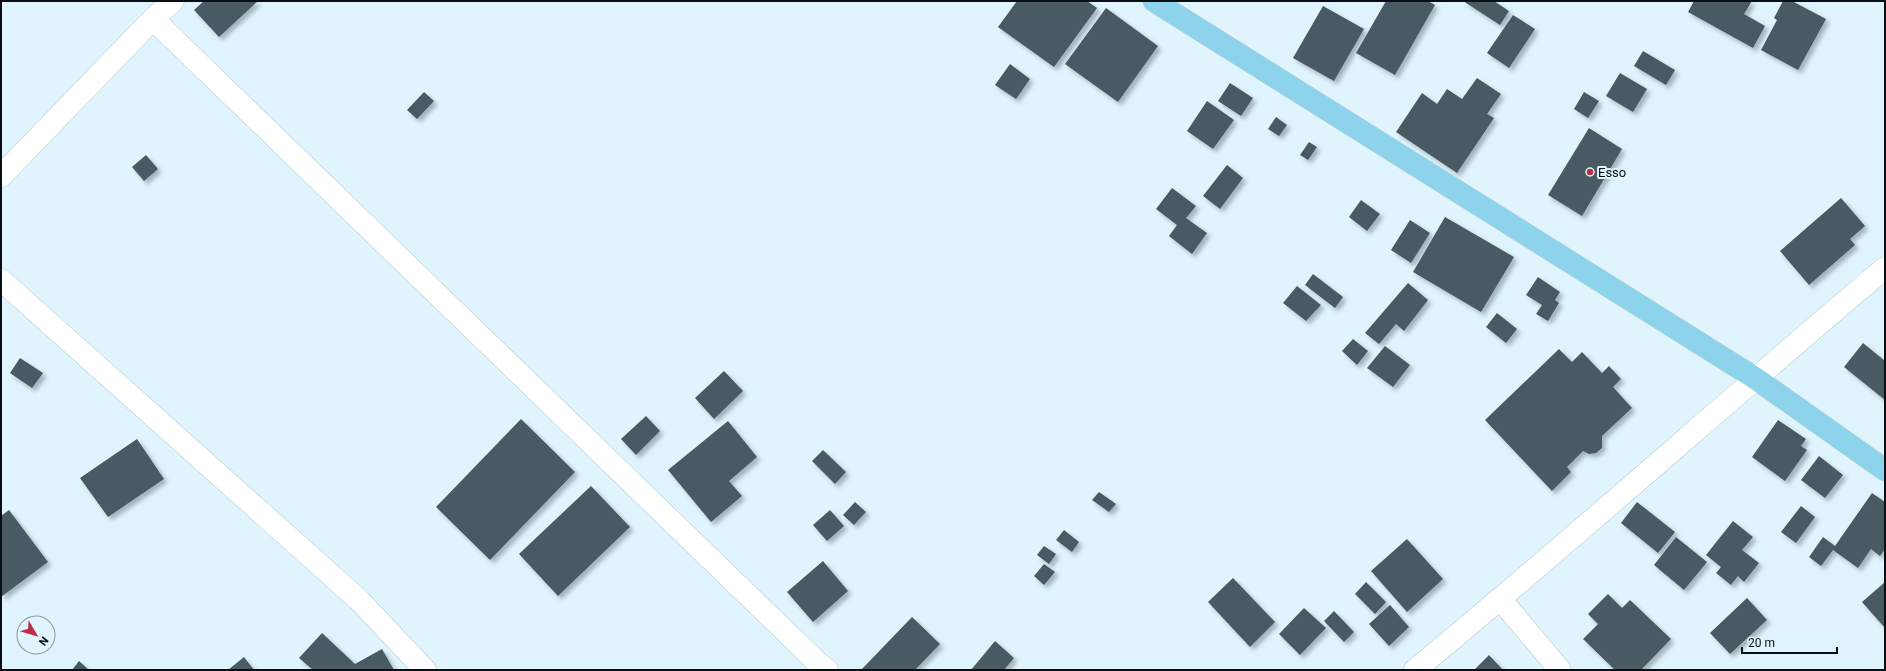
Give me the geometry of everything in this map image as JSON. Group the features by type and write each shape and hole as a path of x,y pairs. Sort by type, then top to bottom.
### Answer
{"main road":[{"path":"1154,1 1755,378 1885,470"}],"street":[{"path":"1,176 153,19 173,1"},
{"path":"153,19 819,668"},
{"path":"1416,670 1501,600 1755,378 1885,268"},
{"path":"1,280 359,600 425,670"},
{"path":"1501,600 1560,670"}],"building":[{"path":"204,1 258,1 219,37 194,10"},
{"path":"1017,1 1087,1 1097,8 1054,67 998,27"},
{"path":"1386,1 1428,1 1435,5 1395,75 1356,53"},
{"path":"1463,1 1494,1 1509,11 1500,25"},
{"path":"1694,1 1752,1 1744,14 1765,26 1753,48 1688,12"},
{"path":"1783,1 1792,1 1826,19 1798,70 1761,50 1777,20 1774,18"},
{"path":"1323,6 1364,29 1334,81 1293,58"},
{"path":"1106,8 1158,46 1118,102 1065,64"},
{"path":"1513,15 1535,29 1509,68 1487,53"},
{"path":"1643,51 1675,70 1666,85 1634,66"},
{"path":"1010,64 1030,79 1016,99 995,85"},
{"path":"1620,73 1647,89 1633,112 1606,96"},
{"path":"1477,78 1501,94 1487,114 1494,118 1457,173 1396,132 1422,93 1437,104 1447,89 1462,99"},
{"path":"1230,83 1253,98 1241,116 1218,101"},
{"path":"424,92 434,101 417,119 407,110"},
{"path":"1584,92 1599,101 1588,118 1574,109"},
{"path":"1207,101 1234,120 1213,149 1187,131"},
{"path":"1276,117 1287,125 1279,136 1268,129"},
{"path":"1589,128 1622,149 1582,216 1548,195"},
{"path":"1309,142 1317,147 1308,160 1300,155"},
{"path":"146,155 158,169 144,181 132,167"},
{"path":"1227,165 1243,178 1220,209 1203,196"},
{"path":"1172,188 1196,206 1186,218 1207,233 1192,254 1169,236 1177,225 1156,209"},
{"path":"1841,198 1865,226 1850,239 1855,245 1809,285 1780,251"},
{"path":"1361,200 1380,214 1367,231 1349,217"},
{"path":"1445,217 1514,257 1481,312 1413,272"},
{"path":"1410,220 1430,233 1411,263 1391,250"},
{"path":"1313,274 1343,297 1335,308 1305,285"},
{"path":"1538,277 1560,292 1555,300 1559,303 1548,321 1536,314 1542,305 1526,295"},
{"path":"1408,283 1428,300 1404,331 1396,324 1379,344 1365,333"},
{"path":"1297,286 1321,305 1306,321 1283,303"},
{"path":"1497,313 1517,329 1506,343 1486,327"},
{"path":"1353,339 1368,351 1357,365 1342,351"},
{"path":"1863,343 1885,361 1885,400 1844,367"},
{"path":"1385,346 1410,365 1393,387 1367,368"},
{"path":"1559,349 1572,362 1582,352 1602,373 1609,366 1621,379 1613,387 1632,408 1602,436 1602,448 1596,453 1589,454 1583,451 1567,467 1571,472 1552,491 1485,420"},
{"path":"20,358 43,373 32,388 10,373"},
{"path":"724,371 743,391 714,419 695,398"},
{"path":"646,416 660,431 636,455 621,439"},
{"path":"521,419 575,472 490,560 436,507"},
{"path":"1778,420 1806,439 1801,446 1807,450 1785,481 1752,457"},
{"path":"728,421 757,457 729,481 742,496 711,522 668,470"},
{"path":"137,439 164,479 108,517 80,478"},
{"path":"823,450 846,472 835,484 812,461"},
{"path":"1819,456 1843,475 1825,498 1801,480"},
{"path":"591,486 630,527 558,596 519,554"},
{"path":"1099,492 1116,504 1109,512 1092,500"},
{"path":"1872,493 1885,502 1885,549 1880,556 1871,549 1858,568 1833,550 1821,566 1809,557 1823,537 1835,546"},
{"path":"855,502 866,512 854,525 843,515"},
{"path":"1637,502 1675,532 1658,553 1621,523"},
{"path":"1801,506 1815,517 1796,543 1781,532"},
{"path":"9,510 48,562 1,597 1,516"},
{"path":"830,510 844,526 827,541 813,525"},
{"path":"1733,521 1753,537 1742,550 1759,563 1744,582 1738,576 1731,585 1716,573 1721,567 1706,555"},
{"path":"1064,530 1079,542 1072,552 1056,540"},
{"path":"1676,537 1707,562 1684,590 1654,565"},
{"path":"1407,539 1443,579 1407,612 1371,571"},
{"path":"1044,546 1056,554 1049,564 1037,555"},
{"path":"823,561 848,591 813,622 787,592"},
{"path":"1044,564 1055,572 1044,585 1034,576"},
{"path":"1233,578 1275,622 1250,647 1208,602"},
{"path":"1366,582 1386,602 1375,614 1355,594"},
{"path":"1885,582 1885,628 1862,602"},
{"path":"1608,594 1622,608 1630,600 1671,639 1641,670 1615,670 1583,639 1598,624 1588,614"},
{"path":"1747,598 1767,620 1730,654 1710,633"},
{"path":"1390,605 1409,627 1389,646 1369,624"},
{"path":"1304,608 1326,628 1300,655 1279,634"},
{"path":"1334,611 1354,632 1344,642 1324,621"},
{"path":"912,617 940,644 915,670 861,670"},
{"path":"322,633 355,664 382,649 394,670 313,670 299,658"},
{"path":"995,641 1014,658 1004,670 971,670"},
{"path":"1489,655 1503,670 1474,670"},
{"path":"244,657 254,670 228,670"},
{"path":"79,661 89,670 72,670"}],"place":[{"name":"Esso","path":"1590,172"}]}
